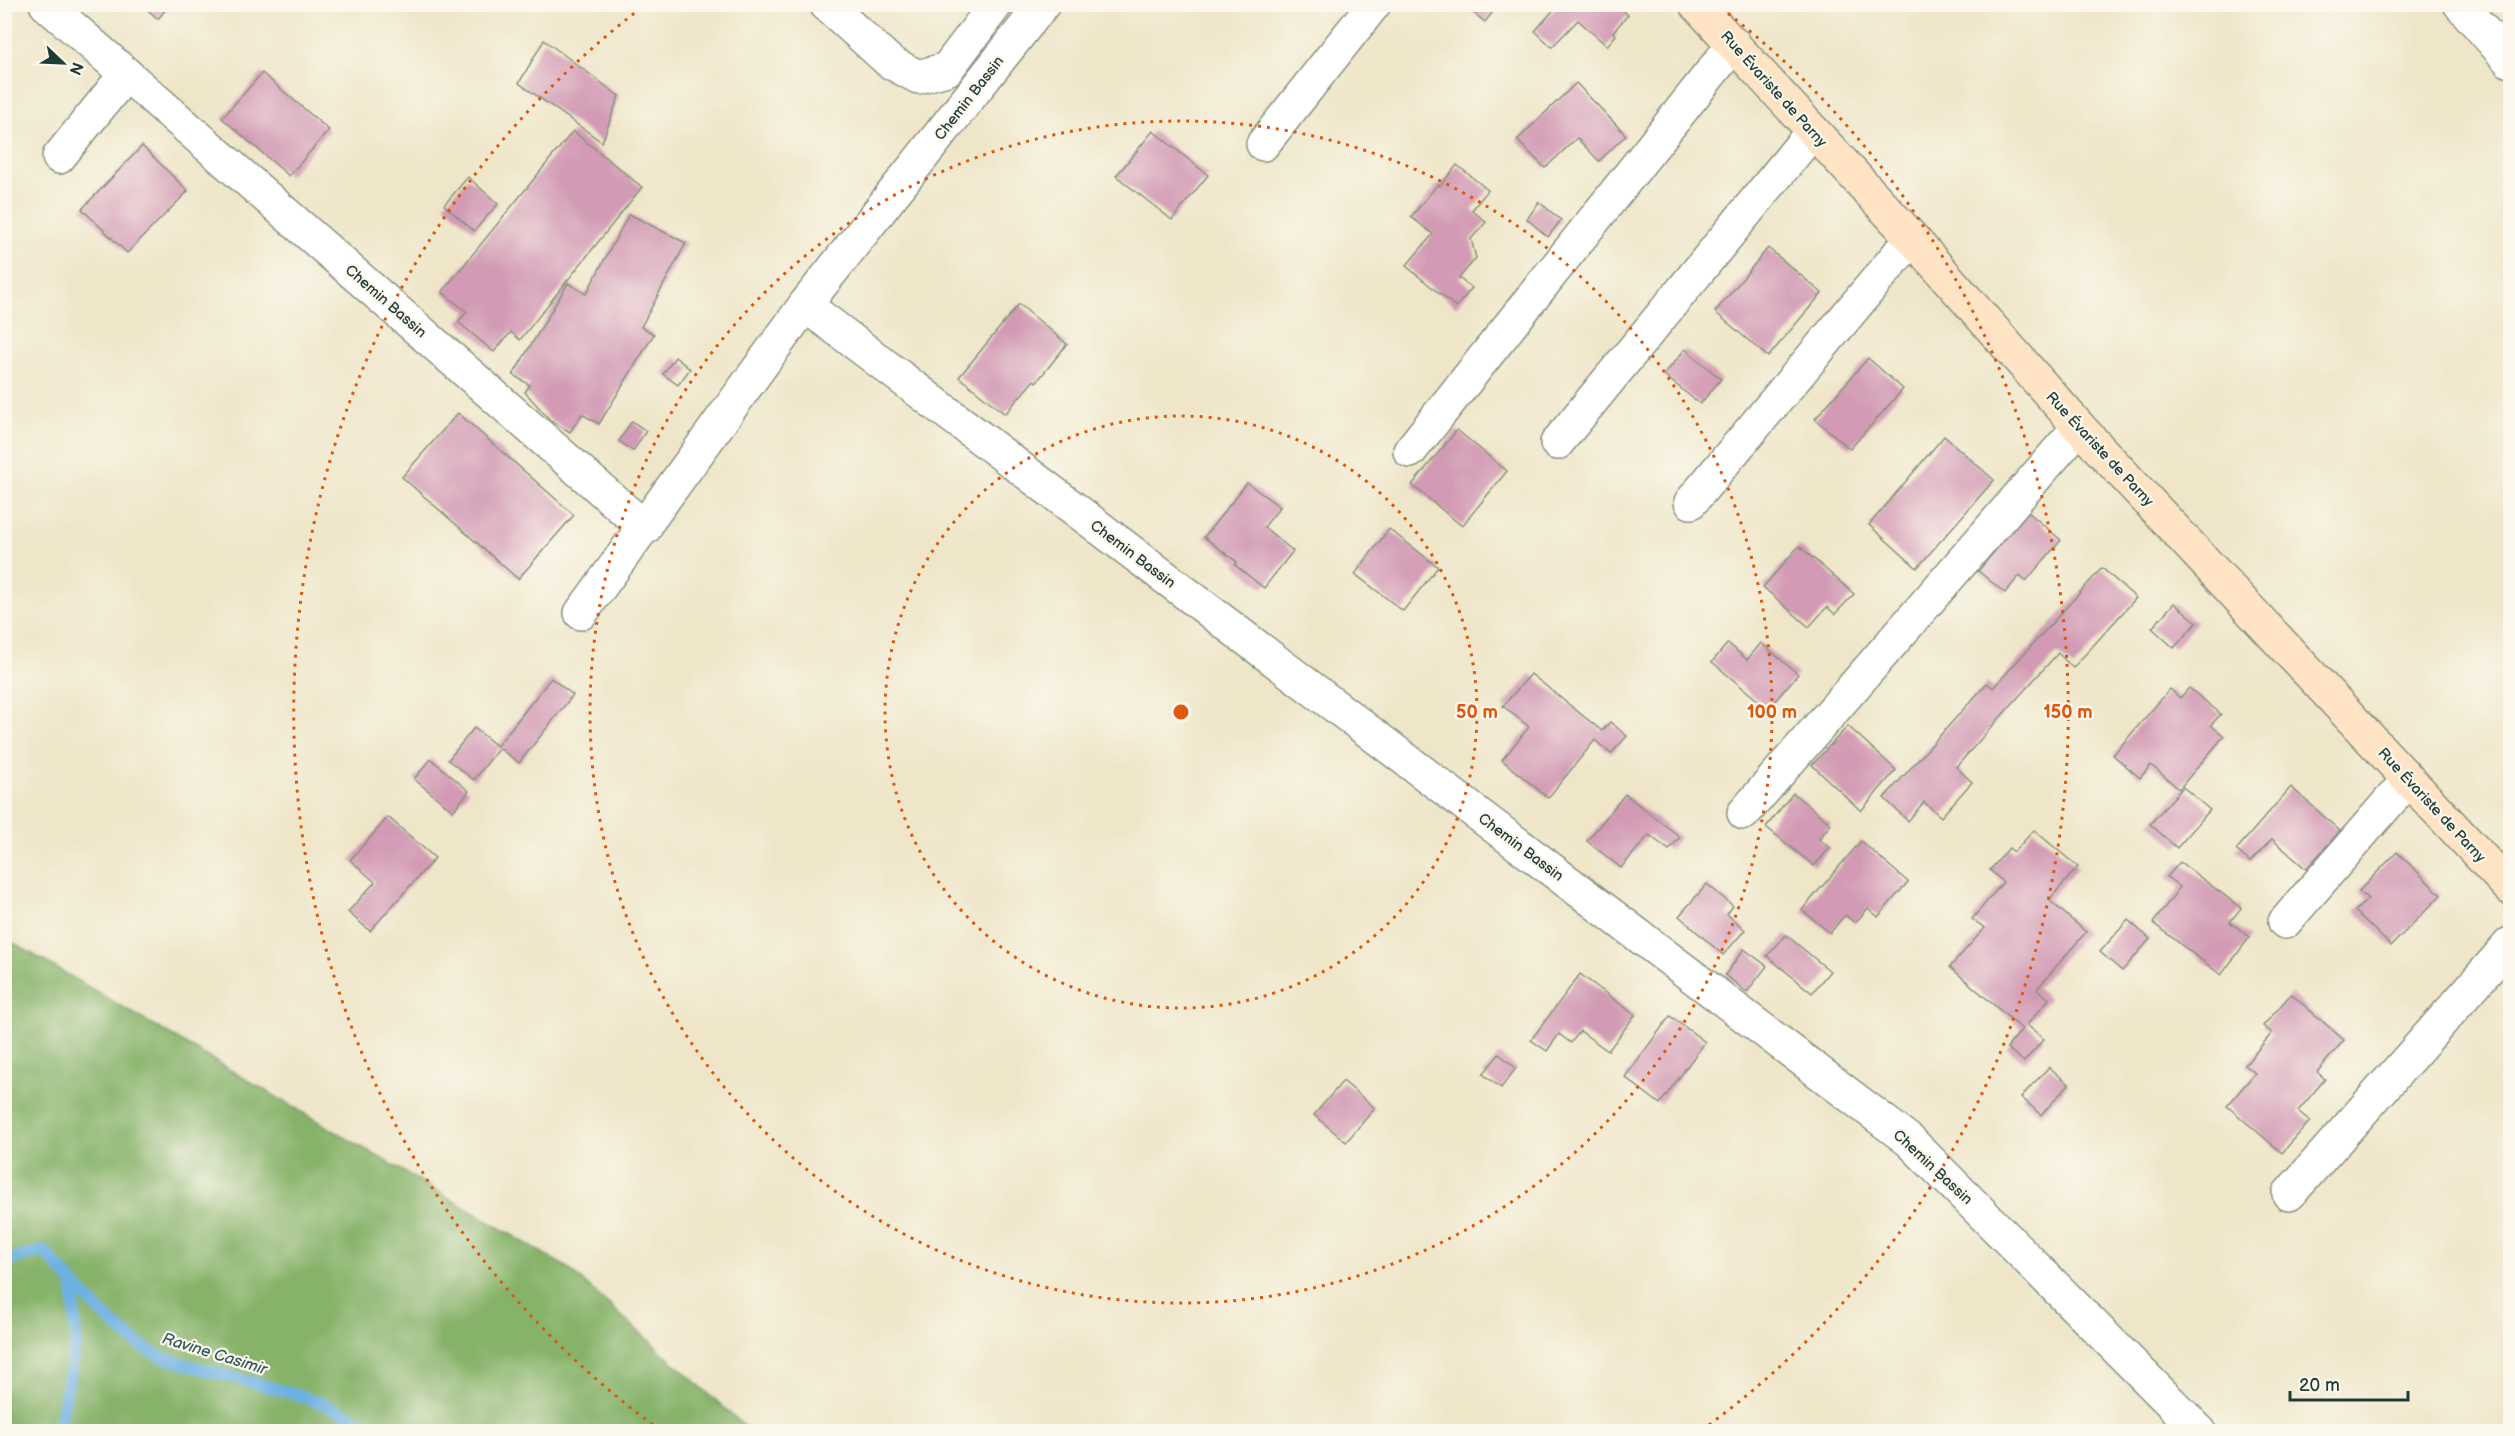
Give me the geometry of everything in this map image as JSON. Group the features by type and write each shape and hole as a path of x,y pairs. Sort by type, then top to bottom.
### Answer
{"street":[{"name":"Chemin Bassin","path":"46,4 645,528"},
{"path":"826,4 890,62 918,78 947,69 996,4"},
{"name":"Chemin Bassin","path":"581,613 805,305 1043,4"},
{"path":"1263,144 1374,4"},
{"name":"Rue Évariste de Parny","path":"1696,4 1911,238 2079,427 2511,888"},
{"path":"2460,4 2511,61"},
{"path":"1410,451 1734,44"},
{"path":"59,157 126,75"},
{"path":"1557,443 1813,131"},
{"path":"1691,502 1911,238"},
{"name":"Chemin Bassin","path":"805,305 1910,1142 2200,1431"},
{"path":"1744,813 2079,427"},
{"path":"2285,922 2408,780"},
{"path":"2289,1194 2511,944"}],"green space":[{"path":"5,938 568,1268 750,1431 5,1431"}],"building":[{"path":"141,4 170,4 158,19"},
{"path":"1463,4 1499,4 1485,22"},
{"path":"1559,4 1616,4 1628,15 1613,32 1616,35 1607,46 1578,20 1552,47 1535,31"},
{"path":"544,40 619,96 602,142 519,83"},
{"path":"262,73 329,130 289,176 222,118"},
{"path":"1576,83 1626,135 1599,161 1577,138 1545,168 1517,140"},
{"path":"573,131 642,187 520,340 511,332 494,352 458,322 467,312 442,292"},
{"path":"1153,131 1208,175 1172,220 1116,176"},
{"path":"142,146 188,191 127,253 82,209"},
{"path":"1457,165 1488,190 1472,210 1486,222 1471,239 1476,258 1459,278 1472,288 1456,307 1406,266 1433,234 1411,217"},
{"path":"468,177 498,204 474,231 444,205"},
{"path":"1539,202 1561,220 1548,237 1527,219"},
{"path":"629,214 686,243 641,327 654,334 599,424 582,414 570,432 551,421 525,392 530,385 513,375 568,283 586,294"},
{"path":"1768,248 1822,293 1768,357 1715,312"},
{"path":"1019,304 1067,344 1039,379 1036,382 1034,380 1005,414 959,377"},
{"path":"1685,349 1721,379 1700,404 1664,375"},
{"path":"675,357 690,369 678,385 663,374"},
{"path":"1868,358 1903,389 1850,449 1815,419"},
{"path":"458,413 574,515 518,579 402,477"},
{"path":"632,421 646,431 633,451 619,441"},
{"path":"1457,430 1507,471 1462,526 1412,485"},
{"path":"1944,436 1994,480 1917,568 1869,525"},
{"path":"1247,483 1280,507 1264,527 1293,551 1264,588 1235,565 1237,562 1204,537"},
{"path":"2028,512 2061,540 2026,581 2020,575 2005,593 1978,571"},
{"path":"1389,529 1438,567 1403,611 1355,574"},
{"path":"1799,546 1854,594 1835,614 1827,607 1809,627 1763,587"},
{"path":"2102,568 2136,598 2073,668 2058,653 2012,704 1956,767 1972,782 1941,817 1924,802 1908,821 1884,798 1987,683 1993,688"},
{"path":"2174,603 2197,622 2174,648 2152,628"},
{"path":"1728,643 1747,660 1761,643 1798,674 1768,709 1712,662"},
{"path":"1531,674 1602,731 1610,722 1627,736 1611,754 1595,740 1548,798 1502,760 1529,727 1503,706"},
{"path":"551,678 573,695 519,763 499,748 474,780 448,760 474,728 497,746"},
{"path":"2189,688 2221,714 2211,725 2224,736 2179,789 2151,765 2140,778 2113,755 2170,689 2180,698"},
{"path":"1848,726 1896,770 1861,811 1812,765"},
{"path":"431,759 469,791 453,811 414,779"},
{"path":"2183,787 2210,810 2177,848 2150,824"},
{"path":"2291,787 2340,831 2306,869 2272,839 2250,862 2236,850"},
{"path":"1793,793 1831,824 1819,839 1830,848 1814,866 1766,827"},
{"path":"1625,794 1680,837 1669,850 1649,835 1621,868 1587,841"},
{"path":"388,817 435,858 370,931 348,912 375,882 350,860"},
{"path":"2034,830 2078,867 2049,900 2086,932 2037,989 2049,999 2027,1025 2044,1039 2024,1062 2007,1048 2022,1029 1950,967 1985,928 1972,919 2003,882 1990,870 2009,848 2014,852"},
{"path":"1861,841 1908,882 1878,917 1868,908 1855,923 1845,915 1830,933 1802,910"},
{"path":"2397,852 2441,895 2391,946 2355,911 2368,899 2359,891"},
{"path":"2180,862 2241,908 2230,922 2250,937 2221,975 2153,923 2180,887 2167,877"},
{"path":"1707,884 1733,906 1727,914 1745,930 1723,955 1679,916"},
{"path":"2128,920 2150,939 2122,971 2100,952"},
{"path":"1786,935 1830,971 1812,993 1767,956"},
{"path":"1744,949 1767,966 1747,992 1725,975"},
{"path":"1580,974 1635,1015 1608,1051 1580,1031 1571,1043 1559,1034 1547,1051 1531,1040"},
{"path":"2291,994 2344,1040 2317,1072 2325,1079 2298,1111 2310,1121 2282,1153 2227,1106 2255,1073 2245,1065 2272,1033 2263,1026"},
{"path":"1670,1016 1705,1042 1660,1104 1625,1077"},
{"path":"1499,1054 1516,1068 1501,1088 1483,1074"},
{"path":"2049,1067 2069,1084 2041,1115 2021,1097"},
{"path":"1343,1081 1375,1108 1346,1142 1314,1115"}],"waterway":[{"name":"Ravine Casimir","path":"4,1261 44,1251 112,1323 143,1347 175,1361 312,1400 336,1409 376,1432"},
{"path":"58,1432 76,1343 73,1283"}]}
